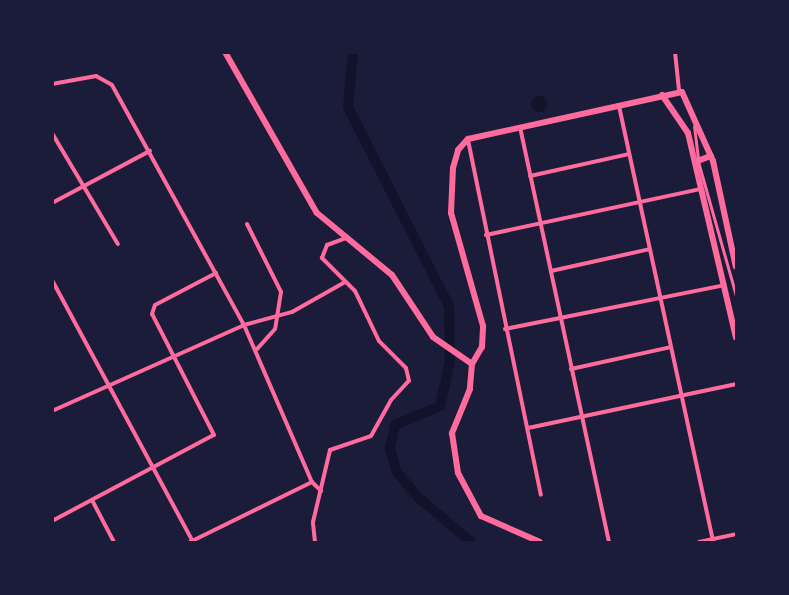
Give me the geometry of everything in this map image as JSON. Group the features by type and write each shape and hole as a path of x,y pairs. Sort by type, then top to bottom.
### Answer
{"main road":[{"path":"225,52 305,197 317,213 392,275 439,343 472,364"},
{"path":"540,543 481,516 458,473 451,446 452,433 470,389 472,364 482,347 483,326 454,228 451,190 458,150 468,140 520,126 679,91 685,95 694,126 711,156 736,267"},
{"path":"662,95 685,125 726,285 736,337"},
{"path":"695,162 711,156"}],"street":[{"path":"675,52 679,91"},
{"path":"52,84 96,75 112,85 244,325 312,482 321,491"},
{"path":"619,104 712,541"},
{"path":"520,126 609,543"},
{"path":"694,126 699,165 736,296"},
{"path":"53,132 118,244"},
{"path":"468,140 505,329 541,495"},
{"path":"52,203 150,151"},
{"path":"530,176 629,154"},
{"path":"486,235 702,188"},
{"path":"247,224 281,292 280,313 275,329 256,349"},
{"path":"315,543 313,522 330,450 371,436 391,400 409,381 406,368 379,341 355,291 321,254 327,245 346,238"},
{"path":"551,271 650,249"},
{"path":"52,521 214,435 152,314 155,305 216,273"},
{"path":"52,280 192,542 312,482"},
{"path":"52,411 244,325 280,313 292,312 345,282"},
{"path":"505,329 726,285"},
{"path":"571,369 671,347"},
{"path":"528,428 736,384"},
{"path":"92,500 114,543"},
{"path":"699,543 736,534"}],"shaded area":[{"path":"539,96 545,98 547,104 545,110 539,112 533,110 531,104 533,98"}],"waterway":[{"path":"353,52 348,107 449,306 450,362 440,406 395,425 390,448 396,471 419,498 471,542"}]}
